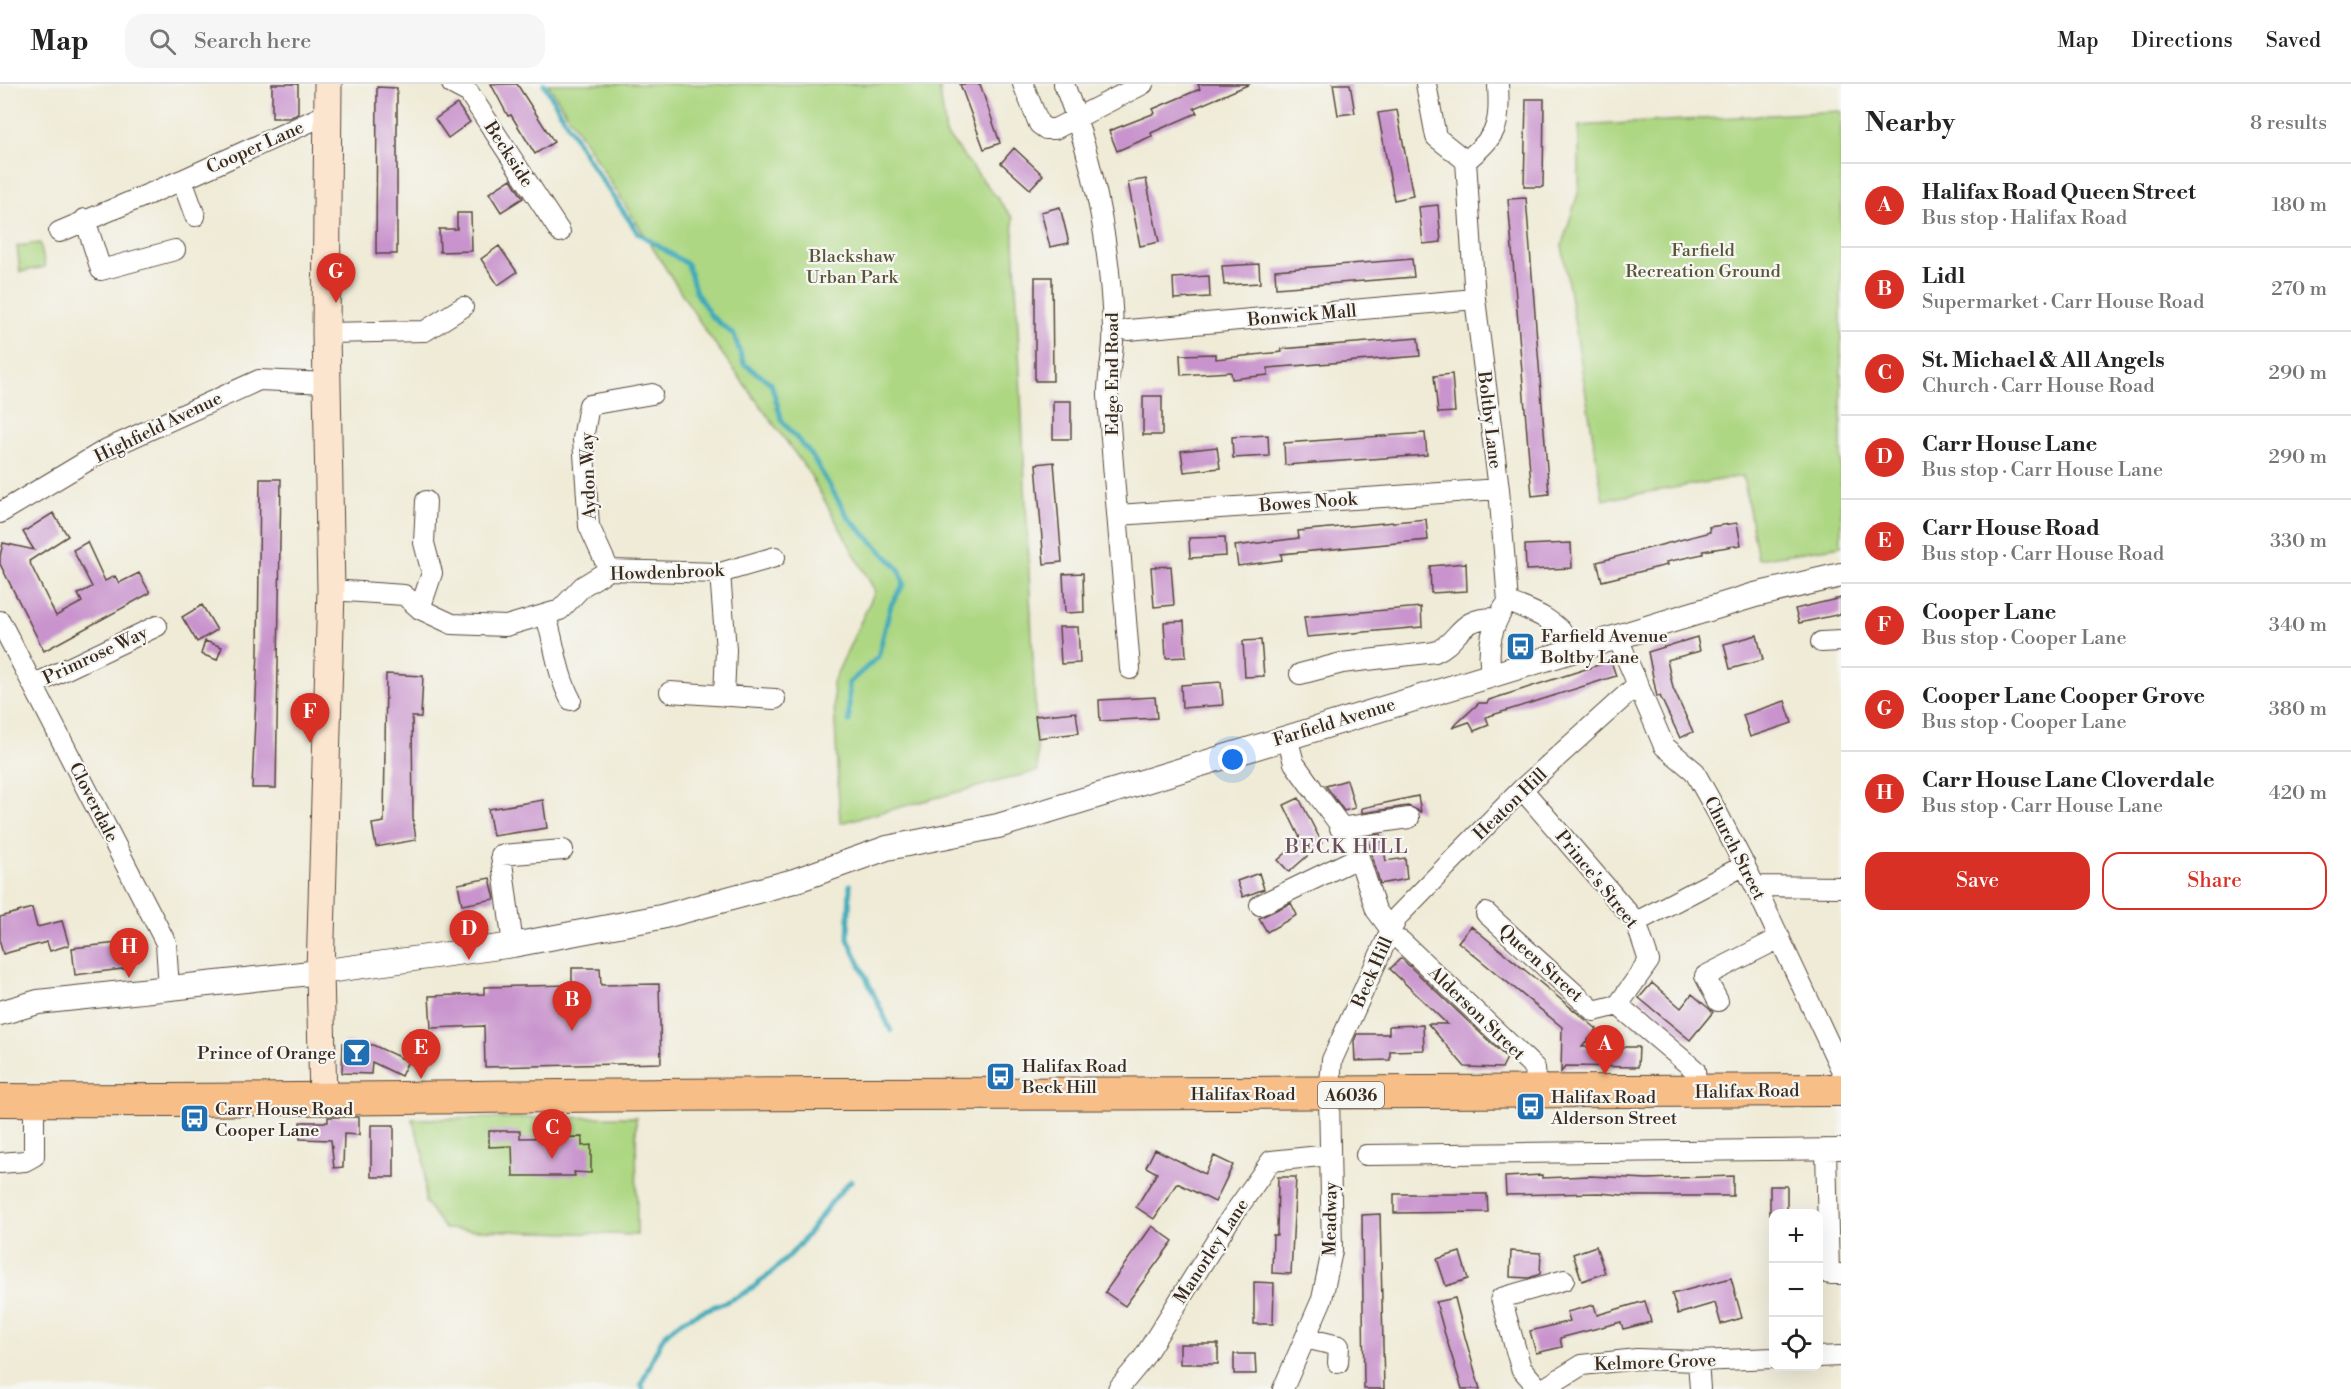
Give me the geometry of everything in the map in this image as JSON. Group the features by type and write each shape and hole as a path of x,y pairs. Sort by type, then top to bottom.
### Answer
{"highway":[{"name":"Halifax Road","path":"323,1100 861,1094 1329,1095 1841,1090"},
{"name":"A6036","path":"0,1100 155,1102 323,1100"}],"main road":[{"name":"Cooper Lane","path":"323,1100 320,972 331,590 326,333 328,84"}],"street":[{"name":"Beckside","path":"452,84 469,93 560,232"},
{"path":"1023,84 1039,124 1046,129 1056,129 1143,84"},
{"name":"Edge End Road","path":"1064,84 1077,118 1100,207 1110,275 1114,332 1108,393 1130,669"},
{"path":"1426,84 1436,137 1466,161 1490,140 1500,112 1498,84"},
{"name":"Cooper Lane","path":"59,232 85,219 183,180 327,114"},
{"name":"Boltby Lane","path":"1466,161 1475,299 1498,489 1502,610 1488,648 1491,674"},
{"path":"183,180 195,216"},
{"path":"85,219 100,270 175,250"},
{"name":"Bonwick Mall","path":"1128,330 1475,299"},
{"path":"326,333 425,331 463,306"},
{"name":"Highfield Avenue","path":"0,513 107,449 259,381 328,383"},
{"name":"Aydon Way","path":"609,570 589,526 583,439 589,405 652,394"},
{"name":"Bowes Nook","path":"1118,515 1498,489"},
{"path":"420,609 432,573 424,543 426,501"},
{"name":"Howdenbrook","path":"331,590 404,595 420,609 452,624 506,626 560,610 583,586 609,570 720,573 775,557"},
{"path":"720,573 726,650 724,696"},
{"name":"Farfield Avenue","path":"0,1013 38,1002 320,972 513,945 661,917 794,881 887,848 998,826 1755,594 1841,575"},
{"path":"1300,674 1342,663 1435,652 1447,646 1465,625 1502,610 1535,612 1567,636 1574,648"},
{"path":"546,616 555,644 560,680 571,700"},
{"name":"Cloverdale","path":"0,621 166,944 169,989"},
{"name":"Primrose Way","path":"33,685 157,626"},
{"name":"Church Street","path":"1617,636 1664,746 1694,771 1745,865 1841,1069"},
{"path":"1821,642 1841,641"},
{"name":"Heaton Hill","path":"1396,935 1398,916 1522,789 1637,685"},
{"path":"670,692 775,699"},
{"name":"Beck Hill","path":"1287,737 1294,763 1340,828 1355,845 1376,910 1396,935 1332,1060 1329,1095"},
{"name":"Prince's Street","path":"1522,789 1636,922 1649,961 1618,1005"},
{"path":"1340,828 1409,818"},
{"path":"513,945 501,855 563,850"},
{"path":"1260,905 1359,857"},
{"path":"1636,922 1745,865"},
{"path":"1755,886 1841,887"},
{"name":"Queen Street","path":"1485,913 1594,1011 1618,1005"},
{"name":"Alderson Street","path":"1396,935 1535,1068 1537,1093"},
{"path":"1718,1001 1706,976 1780,938"},
{"path":"1618,1005 1695,1070 1697,1091"},
{"name":"Meadway","path":"1283,1389 1322,1299 1332,1251 1329,1095"},
{"path":"0,1164 25,1161 34,1156 34,1100"},
{"path":"1366,1155 1834,1149 1835,1274"},
{"name":"Manorley Lane","path":"1118,1389 1142,1360 1230,1219 1271,1161 1330,1155"},
{"path":"1541,1389 1521,1368 1501,1298 1564,1280"},
{"path":"1305,1338 1339,1346 1338,1363"},
{"path":"1823,1357 1841,1356"},
{"name":"Kelmore Grove","path":"1541,1389 1582,1365 1637,1359 1698,1361 1769,1358"},
{"path":"1698,1361 1700,1389"}],"green space":[{"name":"Blackshaw Urban Park","path":"548,84 939,84 946,134 1013,218 1038,771 840,823 833,682 875,591 808,471 707,333"},
{"name":"Farfield Recreation Ground","path":"1841,111 1841,546 1758,559 1743,476 1603,500 1562,245 1579,190 1579,126"},
{"path":"40,243 45,267 20,272 17,246"},
{"path":"636,1117 637,1235 445,1229 425,1202 424,1155 412,1119"}],"building":[{"path":"272,84 298,84 298,114 289,118 272,118"},
{"path":"491,84 517,84 554,142 535,154 511,115 508,116"},
{"path":"960,84 980,84 1000,143 984,149"},
{"path":"1198,84 1250,84 1194,108 1197,113 1117,151 1109,131 1155,113 1153,109 1200,89"},
{"path":"1333,84 1350,84 1355,113 1338,115"},
{"path":"377,87 397,88 397,254 376,254"},
{"path":"1526,99 1544,99 1543,187 1524,187"},
{"path":"457,104 470,122 448,138 435,119"},
{"path":"1397,110 1413,196 1394,200 1378,113"},
{"path":"1014,148 1043,175 1030,189 1001,163"},
{"path":"511,179 523,198 501,212 489,193"},
{"path":"1146,179 1159,242 1140,246 1128,182"},
{"path":"1526,198 1549,494 1532,496 1508,199"},
{"path":"1438,205 1441,242 1423,244 1419,207"},
{"path":"1060,207 1069,243 1050,247 1041,212"},
{"path":"457,213 471,213 472,251 440,252 439,229 457,229"},
{"path":"499,246 517,272 498,285 481,259"},
{"path":"1412,259 1414,277 1276,288 1275,270"},
{"path":"1259,264 1260,283 1224,285 1222,266"},
{"path":"1209,276 1210,297 1174,299 1173,278"},
{"path":"1035,277 1052,277 1053,381 1035,381"},
{"path":"1418,338 1420,356 1268,368 1268,375 1232,379 1231,372 1181,375 1180,355 1216,354 1216,359 1282,352 1281,349"},
{"path":"1452,374 1455,412 1438,413 1434,376"},
{"path":"1143,396 1162,396 1162,435 1143,435"},
{"path":"1053,401 1071,401 1071,439 1053,439"},
{"path":"1425,433 1427,455 1285,465 1284,443"},
{"path":"1268,435 1269,456 1233,458 1232,437"},
{"path":"1217,447 1220,468 1184,472 1181,451"},
{"path":"1054,462 1062,562 1044,564 1036,464"},
{"path":"260,479 281,479 276,788 252,788 258,651"},
{"path":"53,513 68,536 29,561 56,616 82,602 78,594 92,587 73,550 87,542 105,581 115,576 119,583 139,573 150,593 44,651 0,564 0,556 3,543 34,550 23,532"},
{"path":"1426,519 1428,540 1281,554 1282,560 1238,566 1235,546 1299,538 1298,531"},
{"path":"1737,523 1741,545 1703,551 1703,554 1666,562 1667,565 1602,581 1597,562 1710,532 1709,527"},
{"path":"1225,537 1226,556 1190,558 1189,538"},
{"path":"1571,543 1572,568 1526,570 1525,545"},
{"path":"1466,563 1467,591 1431,593 1430,566"},
{"path":"1171,566 1174,605 1154,607 1151,567"},
{"path":"1083,573 1084,612 1065,613 1063,574"},
{"path":"1841,598 1841,614 1799,623 1795,609"},
{"path":"202,605 217,630 197,642 182,617"},
{"path":"1421,607 1422,627 1307,637 1304,617"},
{"path":"1184,621 1186,657 1166,658 1164,622"},
{"path":"1059,627 1078,627 1080,663 1061,664"},
{"path":"1757,635 1763,660 1730,669 1724,644"},
{"path":"1697,637 1700,651 1667,660 1673,688 1693,732 1680,738 1660,696 1657,697 1648,652"},
{"path":"1261,640 1264,676 1245,677 1243,641"},
{"path":"205,641 222,647 217,660 201,654"},
{"path":"1611,661 1616,676 1486,717 1489,725 1474,731 1469,722 1452,728 1479,703 1487,703 1489,700"},
{"path":"386,674 423,676 421,717 412,717 413,818 416,840 376,847 372,824 384,822"},
{"path":"1221,682 1223,705 1182,708 1181,685"},
{"path":"1155,697 1157,718 1100,721 1099,700"},
{"path":"1785,701 1792,723 1750,737 1743,715"},
{"path":"1076,712 1079,733 1038,738 1035,716"},
{"path":"1347,780 1355,808 1344,811 1326,786"},
{"path":"1418,796 1421,812 1408,806 1362,813 1362,808"},
{"path":"1299,798 1322,843 1289,872 1278,860 1301,840 1284,805"},
{"path":"543,800 547,828 493,836 488,809"},
{"path":"1381,834 1386,861 1405,858 1407,879 1380,884 1367,836"},
{"path":"1259,873 1264,889 1243,897 1237,881"},
{"path":"490,878 495,899 462,905 458,884"},
{"path":"1291,903 1297,915 1267,932 1259,918"},
{"path":"32,908 37,927 62,921 69,945 50,951 47,942 3,954 0,943 0,917"},
{"path":"1471,926 1597,1029 1582,1047 1639,1047 1638,1067 1566,1066 1561,1072 1562,1027 1458,942"},
{"path":"127,942 130,968 75,975 72,948"},
{"path":"1401,958 1507,1058 1502,1068 1465,1067 1428,1024 1447,1024 1390,969"},
{"path":"572,968 600,968 601,985 659,984 661,1063 485,1067 484,1026 431,1028 429,996 484,994 484,987 572,985"},
{"path":"1652,983 1681,1008 1692,994 1713,1012 1690,1040 1639,998"},
{"path":"1423,1025 1424,1050 1390,1051 1390,1060 1355,1061 1354,1041 1357,1034 1389,1034 1389,1026"},
{"name":"Prince of Orange","path":"343,1043 373,1045 408,1061 401,1076 372,1062 371,1074 342,1073"},
{"path":"328,1117 359,1117 359,1135 344,1134 343,1167 334,1168 331,1140 300,1139 300,1122 328,1122"},
{"path":"371,1125 394,1125 394,1177 371,1177"},
{"path":"489,1131 520,1131 520,1138 582,1137 582,1146 591,1145 591,1173 574,1172 575,1176 513,1176 512,1146 489,1147"},
{"path":"1155,1149 1205,1174 1214,1156 1233,1165 1215,1202 1177,1183 1154,1219 1136,1207 1157,1173 1146,1167"},
{"path":"1542,1175 1542,1178 1590,1176 1647,1179 1733,1176 1733,1196 1634,1196 1599,1193 1506,1195 1505,1177"},
{"path":"1278,1177 1296,1177 1291,1274 1272,1273 1273,1235 1277,1235"},
{"path":"1770,1186 1787,1186 1787,1209 1770,1209"},
{"path":"1394,1194 1487,1194 1488,1212 1394,1213"},
{"path":"1380,1214 1384,1389 1364,1389 1362,1215"},
{"path":"1152,1226 1173,1241 1125,1306 1105,1292"},
{"path":"1596,1246 1605,1273 1582,1281 1573,1254"},
{"path":"1511,1251 1541,1253 1540,1274 1529,1278 1510,1277"},
{"path":"1460,1252 1468,1279 1446,1286 1437,1259"},
{"path":"1731,1278 1742,1318 1721,1324 1715,1303 1678,1314 1672,1294"},
{"path":"1254,1282 1274,1283 1273,1324 1254,1324"},
{"path":"1455,1298 1480,1389 1462,1389 1436,1302"},
{"path":"1645,1301 1651,1322 1623,1329 1621,1322 1560,1338 1562,1347 1536,1353 1530,1331 1570,1321 1567,1312 1594,1305 1597,1315"},
{"path":"1180,1344 1218,1344 1218,1364 1180,1364"},
{"path":"1234,1354 1255,1354 1256,1374 1234,1374"}],"waterway":[{"path":"544,84 587,158 638,233 687,264 696,292 711,316 734,335 744,364 771,383 782,421 812,456 848,517 899,569 904,584 891,605 878,657 849,683 849,721"},
{"path":"850,885 848,939 891,1031"},
{"path":"643,1389 641,1384 665,1335 681,1322 737,1297 763,1279 796,1249 834,1199 851,1181"}],"place":[{"name":"Cooper Lane Cooper Grove","path":"336,303"},
{"name":"Farfield Avenue Boltby Lane","path":"1520,646"},
{"name":"Cooper Lane","path":"310,743"},
{"name":"Carr House Lane","path":"469,960"},
{"name":"Carr House Lane Cloverdale","path":"129,978"},
{"name":"Lidl","path":"572,1031"},
{"name":"Prince of Orange","path":"357,1053"},
{"name":"Halifax Road Queen Street","path":"1605,1075"},
{"name":"Halifax Road Beck Hill","path":"1001,1076"},
{"name":"Carr House Road","path":"421,1079"},
{"name":"Halifax Road Alderson Street","path":"1530,1107"},
{"name":"Carr House Road Cooper Lane","path":"194,1119"},
{"name":"St. Michael & All Angels","path":"552,1159"}],"district":[{"name":"BECK HILL","path":"1347,846"}]}
